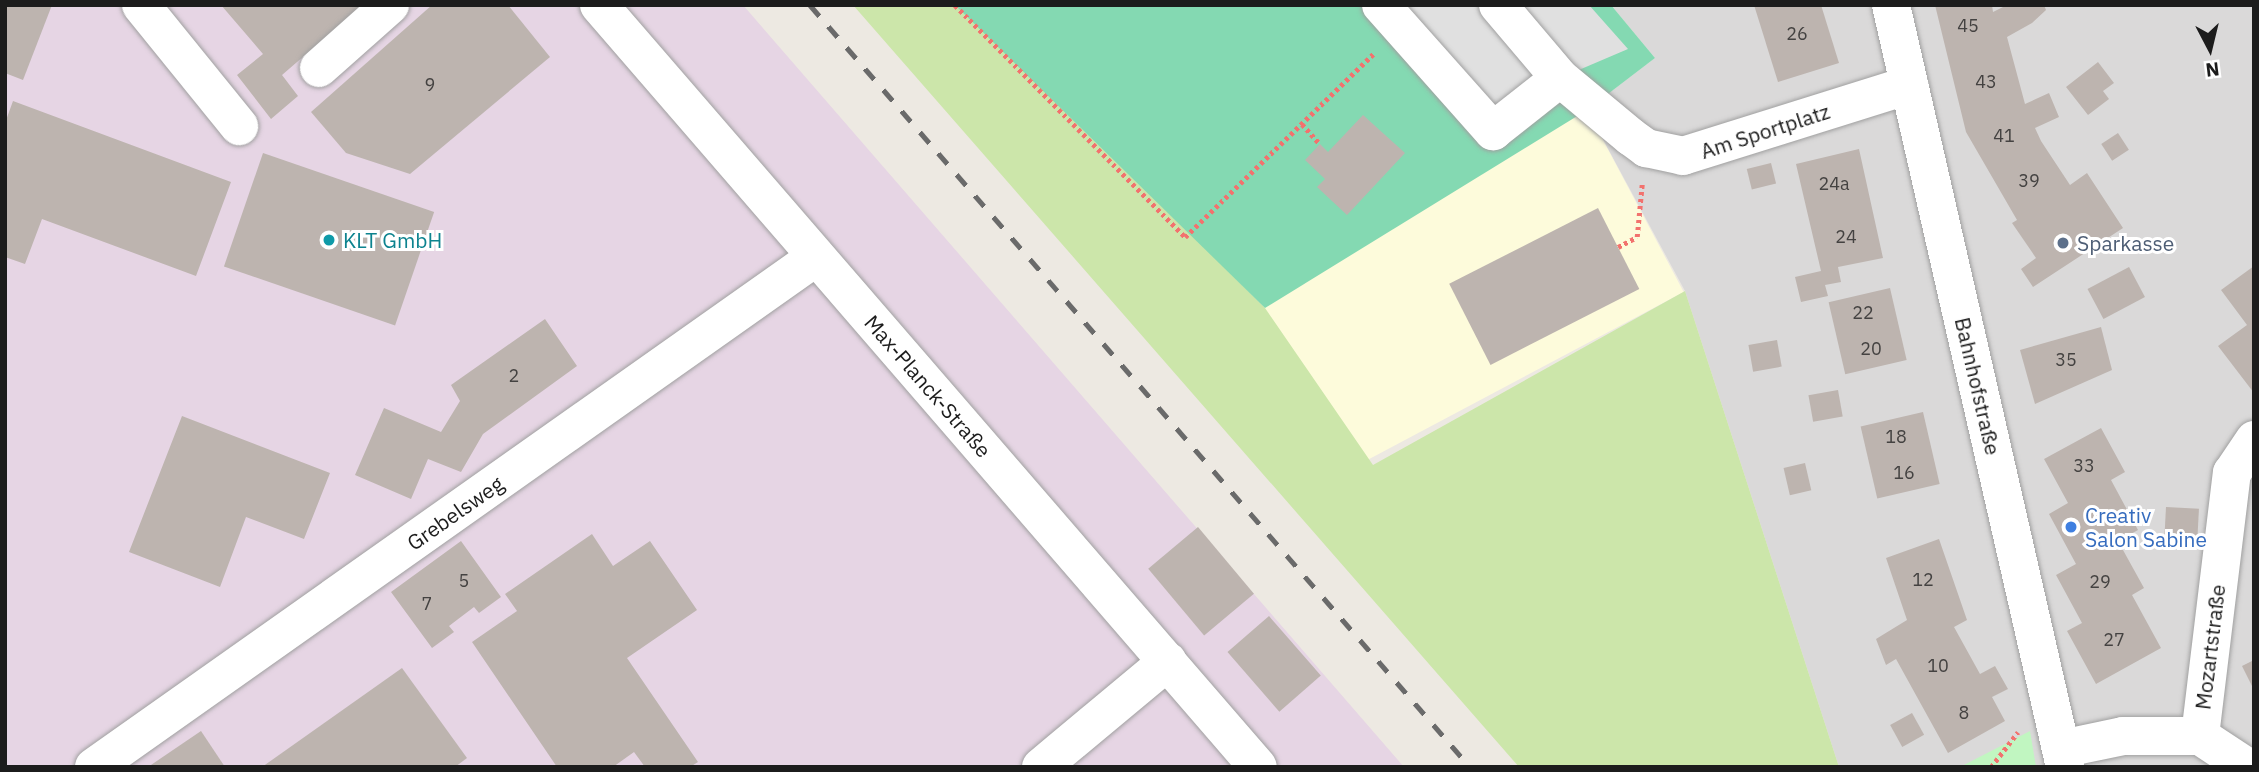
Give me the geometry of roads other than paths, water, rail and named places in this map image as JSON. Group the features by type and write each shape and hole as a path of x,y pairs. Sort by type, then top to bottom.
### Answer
{"street":[{"path":"141,5 239,126"},
{"path":"319,68 390,5"},
{"name":"Max-Planck-Straße","path":"599,5 1258,767"},
{"name":"Am Sportplatz","path":"1497,5 1560,78 1646,148 1682,156 1708,151 1909,85"},
{"name":"Bahnhofstraße","path":"1891,5 2063,758"},
{"path":"1391,16 1493,131 1560,78"},
{"name":"Grebelsweg","path":"94,767 816,257"},
{"name":"Mozartstraße","path":"2200,736 2232,472 2254,440"},
{"path":"1041,767 1168,661"},
{"path":"2063,758 2123,736 2200,736 2247,767"}],"railway":[{"path":"810,5 1470,767"}],"place":[{"name":"KLT GmbH","path":"329,240"},
{"name":"Sparkasse","path":"2063,243"},
{"name":"Creativ Salon Sabine","path":"2071,527"}]}
